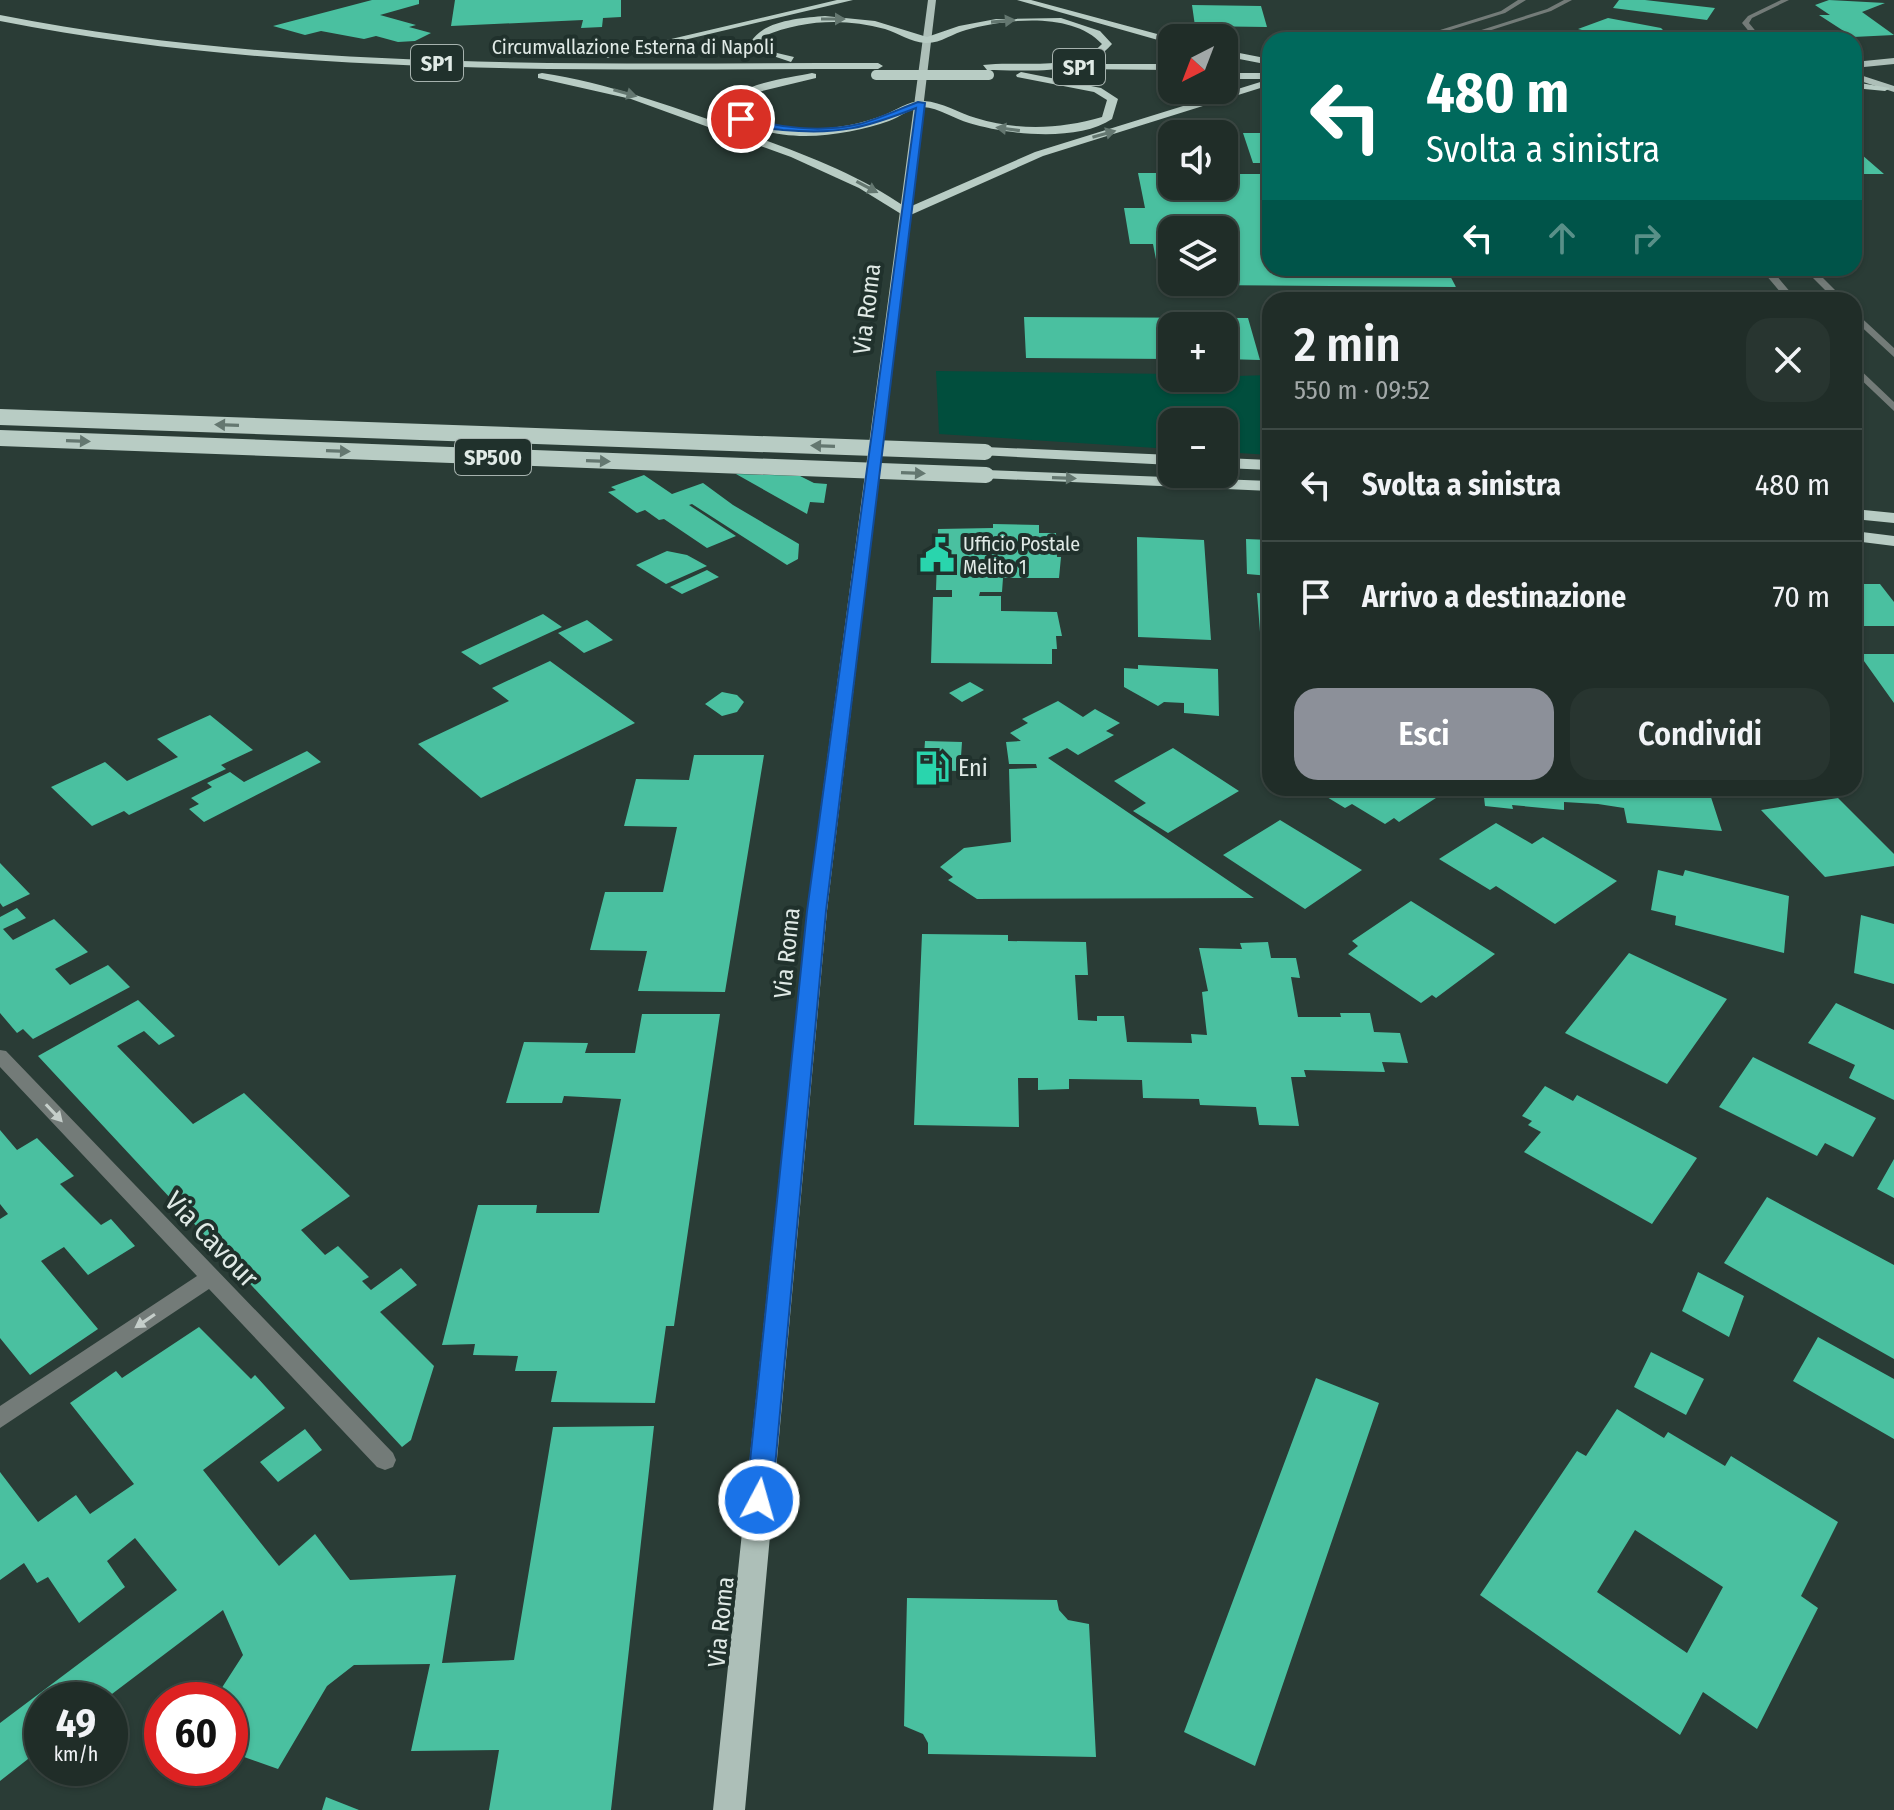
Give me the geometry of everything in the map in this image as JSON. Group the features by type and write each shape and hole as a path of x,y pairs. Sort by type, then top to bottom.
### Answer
{"highway":[{"path":"537,64 641,49 849,0"},
{"path":"1021,0 1158,37"},
{"name":"Circumvallazione Esterna di Napoli","path":"0,18 142,45 273,58 829,70"},
{"path":"829,70 774,55 761,49 756,42 760,34 788,23 832,18 874,23 927,41 986,23 1041,20 1093,30 1103,36 1107,44 1102,52 1089,57 1024,71"},
{"name":"Circumvallazione Esterna di Napoli","path":"0,30 125,51 252,64 521,73 1024,71 1158,67"},
{"path":"1238,57 1262,63"},
{"path":"1238,66 1262,65"},
{"path":"829,70 742,93 733,101 732,109 741,119 754,125 822,131 861,126 921,103 1000,128 1034,132 1089,125 1107,119 1113,99 1097,90 1024,71"},
{"name":"Circumvallazione Esterna di Napoli","path":"1024,71 1158,76"},
{"path":"521,73 594,84 639,97 797,154 884,196 906,213 1039,154 1262,82"},
{"path":"1238,77 1262,78"},
{"path":"1862,86 1891,90"},
{"name":"SP500","path":"0,417 1158,459"},
{"name":"SP500","path":"0,438 1262,486"},
{"path":"1238,464 1262,465"},
{"path":"1862,515 1894,518"},
{"path":"1862,537 1894,541"}],"main road":[{"name":"Via Roma","path":"729,1810 817,911 932,0"},
{"path":"1862,64 1894,61"},
{"path":"1862,79 1891,90"}],"street":[{"path":"1437,32 1503,12 1523,0"},
{"path":"1479,32 1549,10 1569,0"},
{"path":"1753,32 1745,23 1750,17 1786,0"},
{"path":"1772,276 1785,292"},
{"path":"1816,276 1832,292"},
{"path":"1862,322 1894,354"},
{"path":"1862,375 1894,408"},
{"name":"Via Cavour","path":"0,1056 385,1460"},
{"path":"0,1418 210,1278"}],"green space":[{"path":"936,371 1158,374 1158,392 1238,392 1238,376 1262,375 1262,454 1238,453 1238,408 1158,408 1158,448 939,434"}],"building":[{"path":"372,0 419,0 419,4 380,15 416,25 409,27 431,33 415,41 398,42 376,36 364,39 321,31 305,35 273,26"},
{"path":"455,0 621,0 621,17 603,18 602,27 581,28 583,20 451,26"},
{"path":"1619,0 1715,8 1707,20 1613,8"},
{"path":"1829,0 1885,3 1862,12 1894,35 1862,37 1862,32 1845,32 1819,15 1830,15 1815,5"},
{"path":"1192,5 1261,6 1267,27 1238,27 1238,24 1195,24"},
{"path":"1608,18 1661,28 1665,32 1590,32 1578,29"},
{"path":"1243,133 1262,133 1262,163 1253,163"},
{"path":"1862,155 1884,174 1862,174"},
{"path":"1138,173 1158,173 1158,200 1238,200 1238,174 1262,174 1262,276 1450,276 1456,287 1238,285 1238,216 1158,216 1158,270 1153,244 1130,244 1124,208 1145,208"},
{"path":"1024,317 1158,318 1158,359 1026,358"},
{"path":"1238,318 1248,318 1260,360 1238,359"},
{"path":"736,474 800,476 814,483 827,484 824,503 810,502 807,514"},
{"path":"644,475 672,494 703,483 733,505 799,544 798,559 787,565 692,504 689,505 736,536 707,548 664,519 659,520 645,510 637,513 608,492 616,490 611,487"},
{"path":"993,524 1039,525 1039,533 1056,533 1057,557 1061,557 1059,578 1003,578 1002,592 980,592 979,596 1001,596 1001,611 1057,612 1062,636 1056,636 1057,649 1052,649 1052,664 931,663 933,597 952,597 952,590 936,590 938,529 993,528"},
{"path":"1137,537 1204,540 1211,640 1138,637"},
{"path":"1246,539 1262,540 1262,575 1247,574"},
{"path":"667,551 687,555 707,566 666,584 636,565"},
{"path":"707,570 719,577 682,594 670,587"},
{"path":"1862,584 1880,584 1894,602 1894,626 1862,626"},
{"path":"1257,593 1262,593 1260,632"},
{"path":"543,614 562,627 480,665 461,652"},
{"path":"587,620 613,640 584,653 558,633"},
{"path":"1862,654 1894,654 1894,703 1862,658"},
{"path":"550,661 635,723 481,798 418,744 509,701 492,688"},
{"path":"1138,665 1218,669 1219,716 1184,713 1184,703 1164,702 1158,706 1124,687 1124,668 1138,669"},
{"path":"970,682 984,690 962,702 949,693"},
{"path":"722,692 737,695 744,702 737,712 722,716 705,704"},
{"path":"1058,701 1083,717 1095,709 1120,723 1106,731 1114,735 1078,755 1067,748 1048,758 1254,898 977,899 948,880 953,877 940,867 964,848 1011,842 1009,769 1037,768 1036,764 1009,764 1006,742 1021,741 1010,733 1028,723 1022,719"},
{"path":"210,715 253,750 221,765 226,769 129,815 124,811 92,826 51,787 105,762 127,781 178,757 157,739"},
{"path":"925,741 962,742 960,771 923,770"},
{"path":"1173,748 1239,791 1168,833 1133,811 1146,803 1114,781"},
{"path":"307,751 321,762 204,822 189,809 199,804 191,798 212,787 207,783 230,772 244,782"},
{"path":"694,755 764,755 725,992 638,991 647,951 590,950 605,892 663,892 677,827 624,826 636,779 689,780"},
{"path":"1325,796 1439,796 1399,822 1394,818 1385,824 1352,804 1345,808"},
{"path":"1484,796 1711,796 1722,831 1627,823 1624,808 1598,804 1564,802 1564,810 1485,806"},
{"path":"1838,798 1894,854 1894,866 1825,877 1761,810"},
{"path":"1280,820 1362,870 1305,909 1223,855"},
{"path":"1496,823 1532,844 1543,837 1617,881 1555,924 1496,886 1490,890 1439,859"},
{"path":"0,863 30,894 3,907 0,903"},
{"path":"1658,870 1683,876 1685,870 1789,896 1784,953 1675,925 1676,916 1651,910"},
{"path":"1411,901 1495,954 1436,998 1432,995 1421,1003 1348,954 1358,946 1352,941"},
{"path":"17,908 26,918 3,929 13,940 54,919 88,952 55,969 70,985 108,965 130,987 33,1039 23,1029 17,1033 0,1013 0,917"},
{"path":"1861,915 1894,924 1894,984 1854,973"},
{"path":"922,934 1008,935 1008,941 1086,942 1088,975 1075,975 1078,1020 1097,1021 1097,1016 1124,1016 1127,1042 1192,1043 1191,1034 1207,1035 1202,992 1208,991 1199,948 1242,949 1240,943 1268,942 1271,958 1296,958 1300,978 1291,977 1298,1017 1370,1013 1374,1032 1400,1033 1408,1063 1382,1062 1385,1072 1304,1070 1306,1077 1291,1077 1299,1126 1259,1125 1256,1107 1200,1105 1199,1099 1143,1098 1142,1080 1069,1079 1069,1089 1038,1090 1038,1078 1018,1078 1019,1127 914,1125"},
{"path":"1629,953 1727,999 1667,1084 1565,1033"},
{"path":"138,1000 175,1036 159,1045 144,1031 117,1046 193,1124 244,1093 350,1196 301,1230 325,1255 338,1246 369,1277 362,1281 371,1290 401,1268 417,1285 380,1312 434,1366 411,1440 402,1447 38,1056"},
{"path":"1836,1003 1894,1030 1894,1100 1849,1078 1855,1065 1808,1043"},
{"path":"642,1014 720,1014 674,1326 666,1326 655,1403 551,1402 557,1371 515,1371 518,1356 473,1355 475,1344 442,1345 478,1205 537,1205 536,1213 599,1213 621,1099 564,1096 562,1103 506,1103 524,1042 588,1043 585,1053 635,1053"},
{"path":"1753,1057 1876,1118 1853,1157 1825,1143 1817,1156 1719,1107"},
{"path":"1545,1086 1573,1101 1577,1095 1697,1158 1652,1224 1524,1152 1541,1132 1528,1125 1532,1121 1522,1116"},
{"path":"0,1130 17,1150 37,1138 74,1176 60,1184 101,1225 111,1219 135,1246 88,1275 64,1247 41,1261 98,1329 30,1375 0,1338 0,1219 8,1214 0,1204"},
{"path":"1894,1159 1894,1198 1877,1189"},
{"path":"1767,1197 1894,1265 1894,1359 1724,1263"},
{"path":"1698,1272 1744,1296 1729,1337 1682,1311"},
{"path":"199,1327 251,1379 255,1375 285,1408 203,1470 279,1566 315,1534 350,1580 456,1575 442,1663 514,1660 553,1427 654,1426 611,1810 489,1810 499,1750 411,1751 430,1664 354,1665 327,1686 278,1769 248,1758 248,1682 226,1682 243,1655 223,1610 128,1682 55,1682 177,1590 135,1538 107,1561 125,1587 79,1623 48,1577 37,1583 24,1563 0,1580 0,1472 38,1522 76,1495 90,1514 134,1484 70,1403 116,1371 122,1378"},
{"path":"1818,1337 1894,1379 1894,1439 1793,1381"},
{"path":"1651,1352 1704,1379 1686,1415 1634,1387"},
{"path":"1316,1378 1379,1403 1255,1766 1184,1732"},
{"path":"1617,1409 1664,1438 1668,1432 1725,1466 1731,1456 1838,1522 1801,1596 1818,1608 1757,1729 1703,1692 1680,1735 1480,1595 1577,1451 1586,1456","holes":["1635,1530 1723,1587 1687,1653 1597,1592"]},
{"path":"305,1429 322,1450 278,1482 260,1462"},
{"path":"907,1598 1057,1600 1059,1610 1068,1620 1089,1624 1096,1757 928,1754 928,1743 923,1734 904,1726"},
{"path":"24,1705 24,1762 0,1781 0,1723"},
{"path":"326,1797 359,1810 322,1810"}],"place":[{"name":"Ufficio Postale Melito 1","path":"937,555"},
{"name":"Eni","path":"932,768"}],"route":[{"path":"741,119 754,125 822,131 861,126 921,103 817,911 759,1500"}]}
